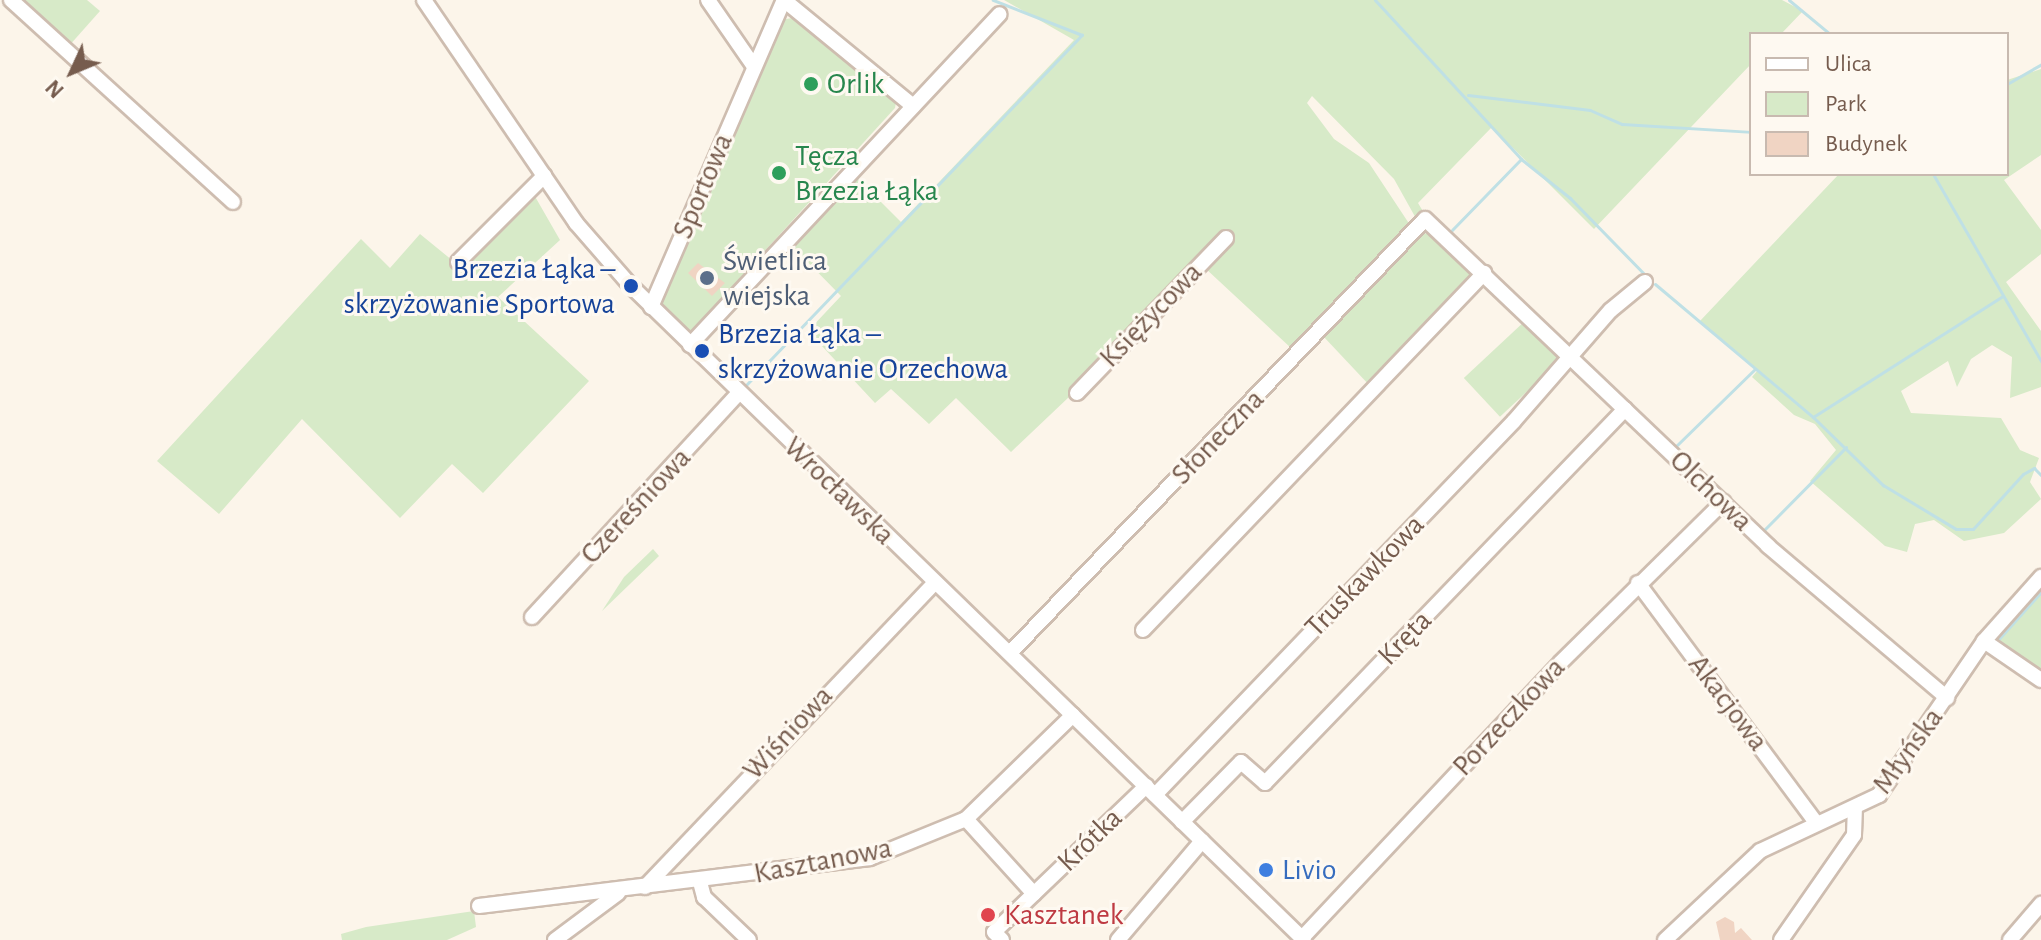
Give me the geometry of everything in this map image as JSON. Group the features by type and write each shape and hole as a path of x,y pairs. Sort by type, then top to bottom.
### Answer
{"street":[{"path":"11,0 233,202"},
{"name":"Wrocławska","path":"424,0 593,246 738,394 1010,653 1303,939"},
{"path":"708,0 753,65"},
{"path":"784,0 913,106"},
{"name":"Sportowa","path":"651,307 753,65 784,0"},
{"path":"690,345 1000,14"},
{"path":"458,262 544,176"},
{"name":"Olchowa","path":"1425,219 1858,627 1947,698"},
{"name":"Słoneczna","path":"1010,653 1425,219"},
{"name":"Księżycowa","path":"1077,393 1226,238"},
{"path":"1143,630 1484,273"},
{"name":"Truskawkowa","path":"1150,791 1573,357 1611,310 1645,282"},
{"name":"Czereśniowa","path":"532,617 738,394"},
{"name":"Kręta","path":"1182,822 1241,762 1265,783 1625,409"},
{"name":"Porzeczkowa","path":"1303,939 1638,583 1723,502"},
{"name":"Młyńska","path":"1665,940 1760,851 1816,823 1855,811 1890,783 1984,641 2041,577"},
{"name":"Wiśniowa","path":"645,887 934,583"},
{"name":"Akacjowa","path":"1638,583 1816,823"},
{"path":"1984,641 2041,680"},
{"name":"Kasztanowa","path":"479,906 574,898 870,858 966,819 1073,715"},
{"name":"Krótka","path":"998,936 1034,894 1150,791"},
{"path":"1781,940 1854,835 1855,811"},
{"name":"Krótka","path":"966,819 1034,894"},
{"path":"1118,940 1202,841"},
{"path":"700,882 704,897 749,940"},
{"path":"555,940 621,891"},
{"path":"2010,940 2041,904"}],"green space":[{"path":"16,0 87,0 100,11 68,47"},
{"path":"1004,0 1782,0 1803,11 1783,32 1749,32 1749,66 1594,229 1492,127 1418,203 1424,213 1418,222 1394,179 1312,96 1307,103 1334,139 1369,163 1410,225 1291,348 1205,268 1011,452 956,398 929,424 891,389 875,403 808,331 841,296 790,244 854,175 901,222 1074,40"},
{"path":"792,18 896,102 895,108 690,333 660,302 781,20"},
{"path":"2041,69 2041,155 2004,180 2041,230 2041,254 2006,282 2041,331 2041,387 2010,398 2012,357 1992,345 1971,359 1957,387 1948,361 1901,391 1911,413 2001,418 2020,450 2039,458 2030,482 2041,499 2004,533 1964,541 1934,520 1915,524 1907,552 1885,546 1810,481 1836,450 1815,424 1794,415 1752,377 1758,370 1700,321 1837,176 2009,176 2009,79"},
{"path":"533,193 560,240 498,297 589,381 483,493 452,464 400,518 302,419 219,514 157,461 361,239 390,268 420,234 458,265"},
{"path":"1428,233 1474,272 1473,279 1371,387 1323,336 1416,235"},
{"path":"1526,320 1562,359 1500,417 1464,378"},
{"path":"653,549 659,556 602,611 624,577"},
{"path":"2041,593 2041,672 1997,641"},
{"path":"474,911 476,927 447,940 342,940 341,934 366,927"}],"building":[{"name":"Świetlica wiejska","path":"698,263 725,283 712,296 688,273"},
{"path":"1725,917 1734,922 1735,933 1741,928 1752,940 1720,940 1716,922"}],"waterway":[{"path":"747,384 1082,35 993,0"},
{"path":"1375,0 1521,159 1570,198 1646,276"},
{"path":"1789,0 1828,32"},
{"path":"2009,83 2041,64"},
{"path":"1468,95 1590,110 1622,124 1749,132"},
{"path":"1452,230 1521,159"},
{"path":"1934,176 2041,361"},
{"path":"1655,284 1813,417 1883,485 1956,529 1973,529 2023,474 2034,468 2041,475"},
{"path":"1813,417 2003,296"},
{"path":"1675,447 1755,369"},
{"path":"1785,551 1763,531 1846,447"},
{"path":"1997,641 2041,592"}],"place":[{"name":"Orlik","path":"811,84"},
{"name":"Tęcza Brzezia Łąka","path":"779,173"},
{"name":"Świetlica wiejska","path":"707,278"},
{"name":"Brzezia Łąka – skrzyżowanie Sportowa","path":"631,286"},
{"name":"Brzezia Łąka – skrzyżowanie Orzechowa","path":"702,351"},
{"name":"Livio","path":"1266,870"},
{"name":"Kasztanek","path":"988,915"}]}
